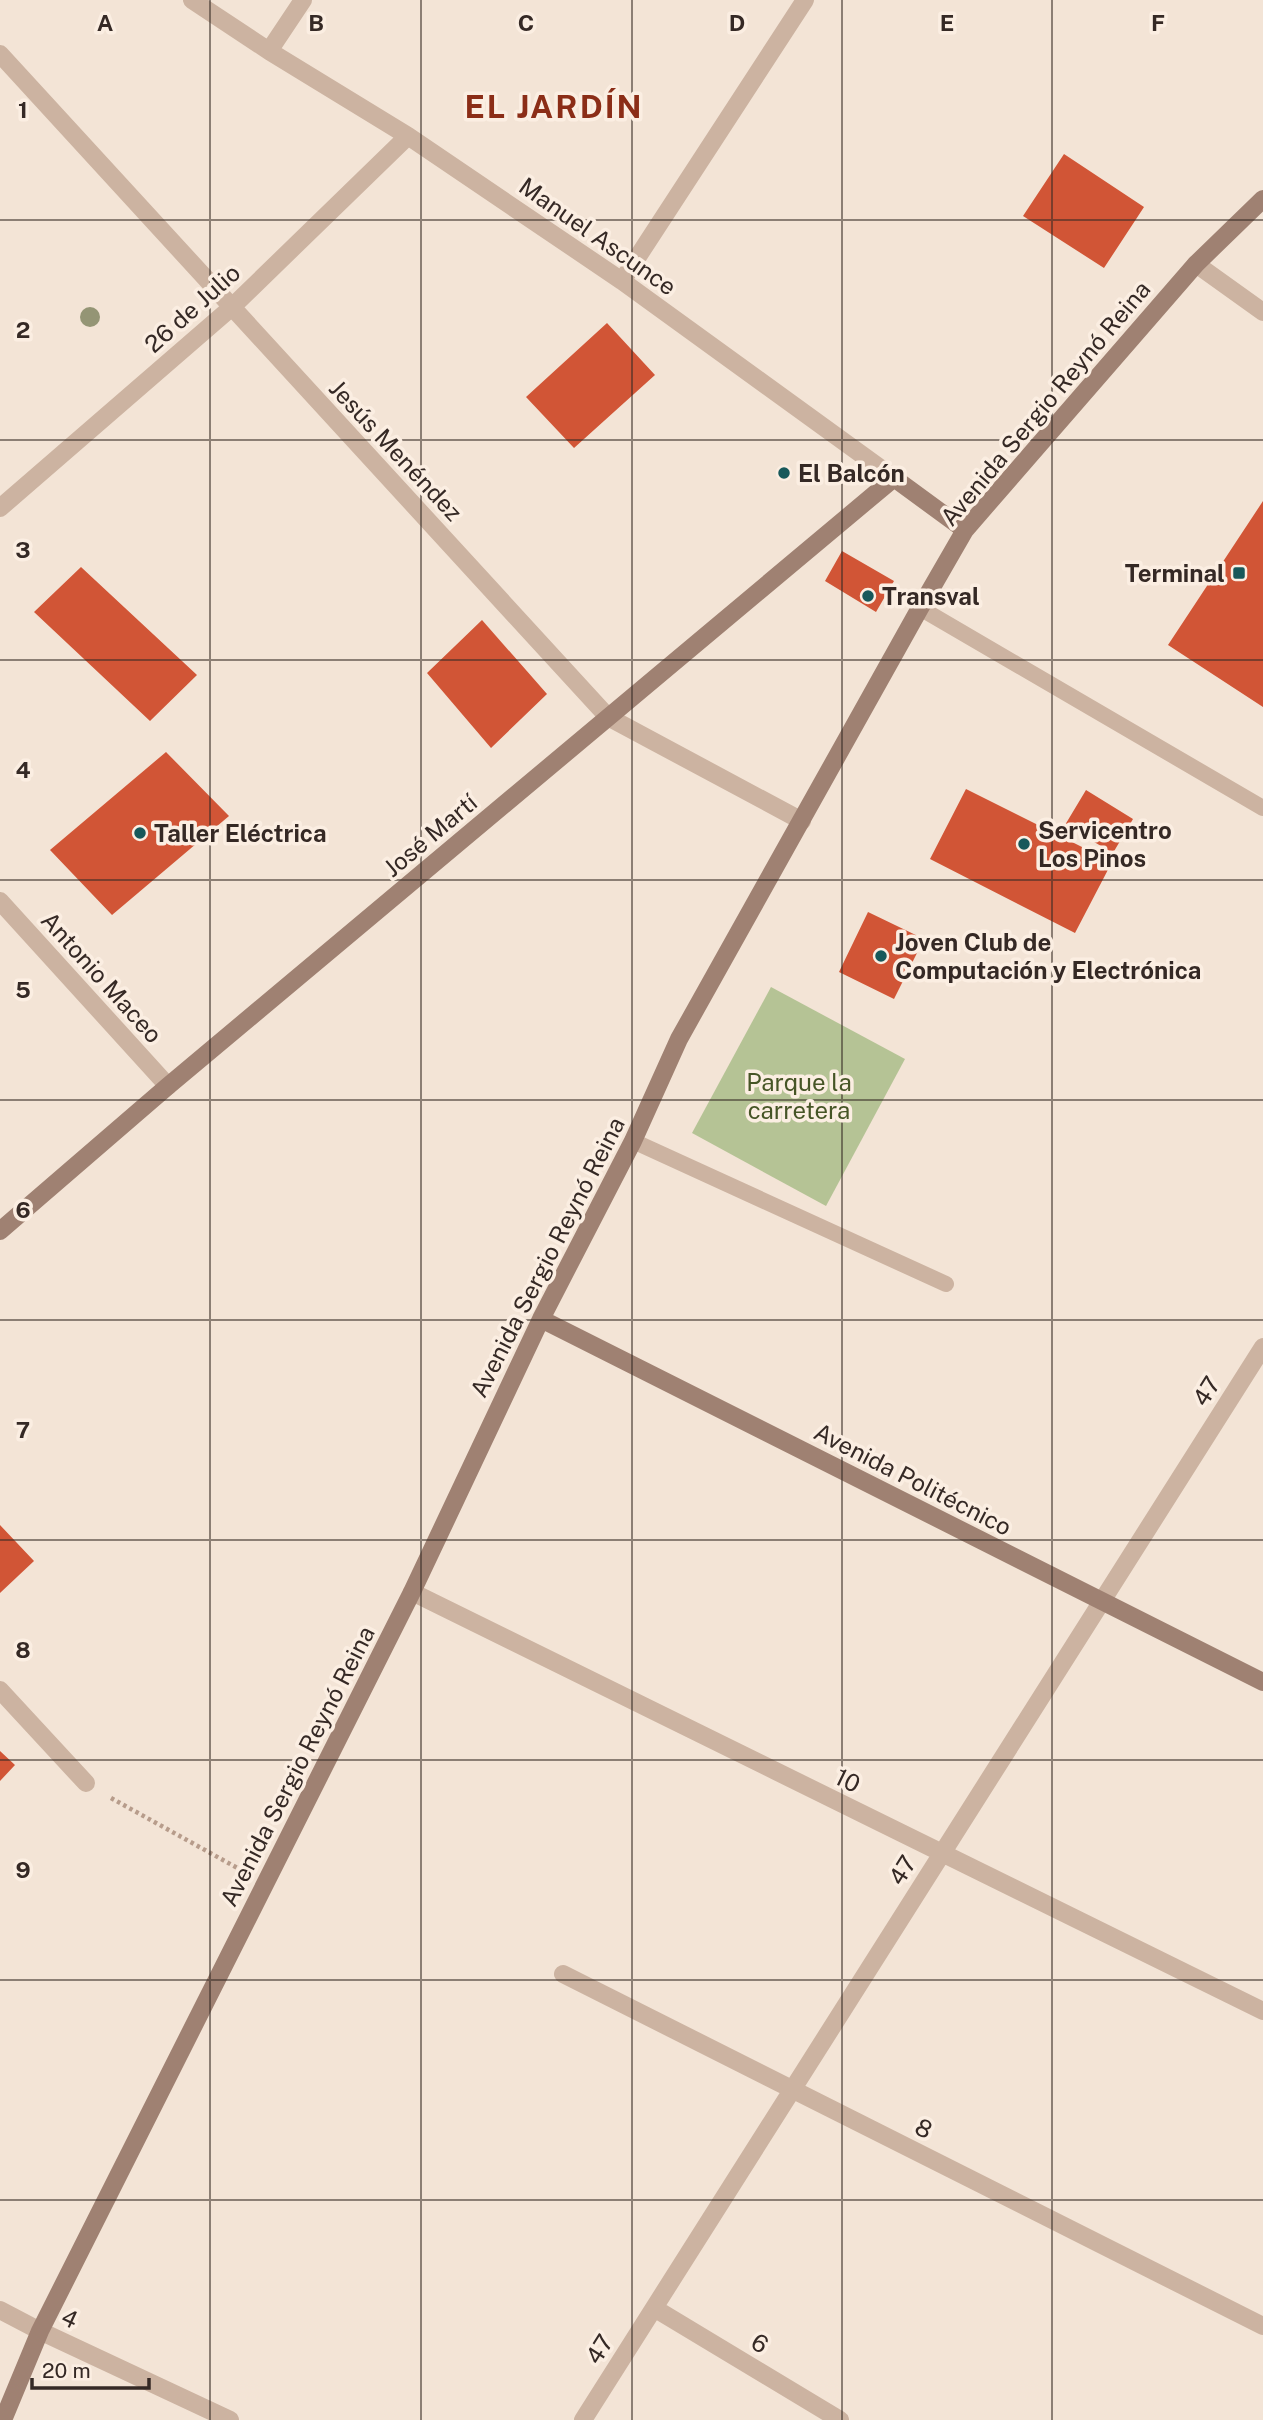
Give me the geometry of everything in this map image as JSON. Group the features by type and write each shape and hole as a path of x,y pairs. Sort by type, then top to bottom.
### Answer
{"main road":[{"name":"Avenida Sergio Reynó Reina","path":"3,2420 40,2331 412,1592 541,1319 634,1141 679,1040 920,608 965,530 1196,264 1263,199"},
{"name":"Manuel Ascunce","path":"894,478 965,530"},
{"name":"José Martí","path":"0,1231 168,1086 894,478"},
{"name":"Avenida Politécnico","path":"541,1319 1263,1682"}],"street":[{"name":"Manuel Ascunce","path":"192,0 269,51 408,136 622,281 894,478"},
{"path":"269,51 303,0"},
{"path":"622,281 805,0"},
{"name":"Jesús Menéndez","path":"0,54 608,717 802,821"},
{"name":"26 de Julio","path":"0,508 232,307 408,136"},
{"path":"1196,264 1263,312"},
{"name":"Antonio Maceo","path":"0,901 168,1086"},
{"name":"47","path":"583,2420 1263,1347"},
{"name":"10","path":"412,1592 1263,2011"},
{"path":"0,1690 86,1783"},
{"name":"8","path":"564,1974 1263,2326"},
{"name":"6","path":"654,2308 840,2420"},
{"name":"4","path":"0,2310 230,2420"}],"lane":[{"path":"920,608 1263,808"},
{"path":"634,1141 946,1284"}],"path":[{"path":"86,1783 265,1884"}],"green space":[{"name":"Parque la carretera","path":"771,987 905,1059 826,1206 692,1133"}],"building":[{"path":"1064,154 1144,207 1104,268 1023,216"},
{"path":"607,323 655,375 574,448 526,397"},
{"name":"Terminal","path":"1263,501 1263,707 1168,645"},
{"name":"Transval","path":"842,551 894,581 876,612 825,581"},
{"path":"81,567 197,675 150,721 34,612"},
{"path":"482,620 547,694 491,748 427,673"},
{"name":"Taller Eléctrica","path":"166,752 229,816 112,915 50,850"},
{"path":"966,789 1112,862 1075,933 930,859"},
{"path":"1086,790 1133,819 1113,853 1065,825"},
{"name":"Joven Club de Computación y Electrónica","path":"868,912 924,939 894,999 839,972"},
{"path":"0,1525 34,1561 0,1593"},
{"path":"0,1751 15,1765 0,1781"}],"place":[{"name":"El Balcón","path":"784,473"},
{"name":"Terminal","path":"1239,573"},
{"name":"Transval","path":"868,596"},
{"name":"Taller Eléctrica","path":"140,833"},
{"name":"Servicentro Los Pinos","path":"1024,844"},
{"name":"Joven Club de Computación y Electrónica","path":"881,956"}],"district":[{"name":"EL JARDÍN","path":"554,106"}]}
